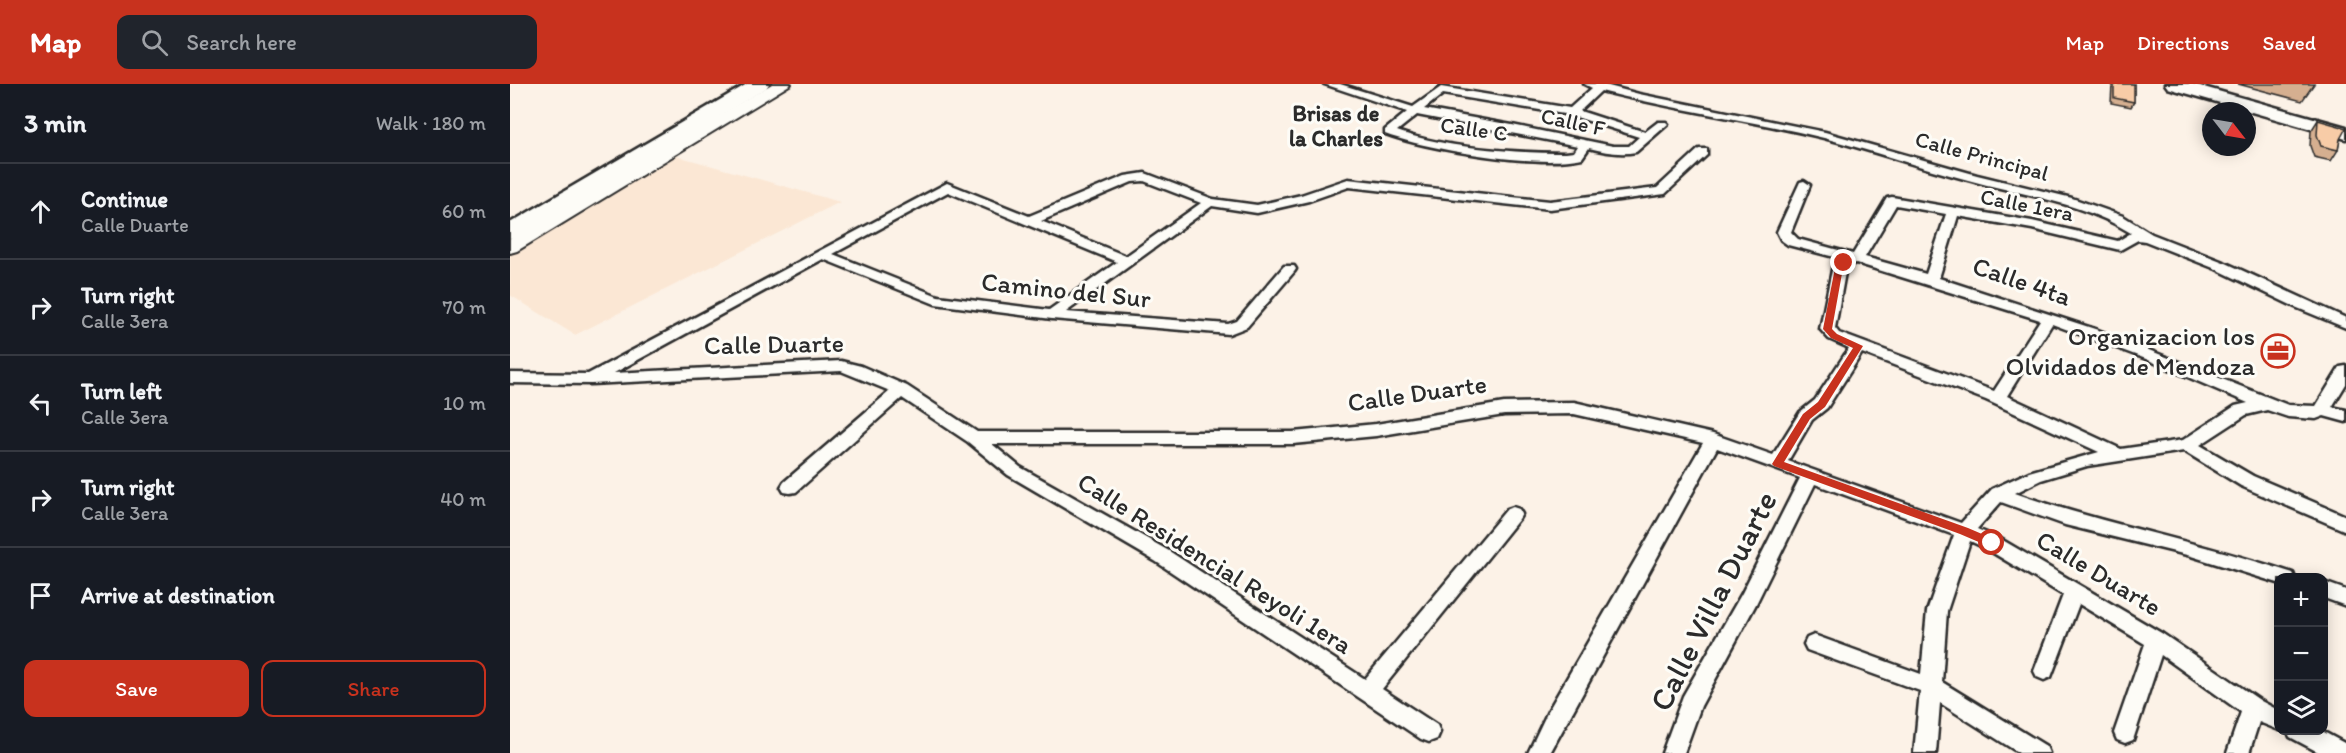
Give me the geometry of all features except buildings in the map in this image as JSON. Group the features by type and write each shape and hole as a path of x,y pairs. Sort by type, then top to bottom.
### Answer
{"main road":[{"path":"510,213 733,84"},
{"path":"510,232 760,84"},
{"path":"2174,84 2346,133"},
{"path":"2209,84 2346,122"}],"street":[{"path":"510,247 783,84"},
{"name":"Calle F","path":"1329,84 1414,111 1623,151 1632,149 1662,124"},
{"path":"1363,93 1375,84"},
{"path":"1572,112 1594,86"},
{"name":"Calle Principal","path":"1594,86 1825,135 1973,178 2067,201 2118,219 2147,237 2221,266 2346,323"},
{"path":"1414,111 1440,90 1572,112 1646,136"},
{"name":"Calle C","path":"1414,111 1389,132 1424,142 1513,154 1564,158 1578,155 1585,145"},
{"path":"1029,221 1129,179 1145,177 1210,202 1257,209 1305,198 1348,183 1550,205 1661,191 1702,153"},
{"name":"Calle 4ta","path":"1804,185 1784,232 1786,237 1793,242 1932,279 2048,318 2192,370 2267,405 2301,414 2316,413 2322,410 2346,416"},
{"path":"591,379 947,187 1127,261"},
{"name":"Calle 1era","path":"1857,258 1890,203 1896,201 2032,225 2120,246"},
{"path":"1052,315 1210,202"},
{"path":"1932,279 1953,212"},
{"path":"2116,263 2120,246 2135,236 2147,237"},
{"name":"Camino del Sur","path":"822,254 935,300 1052,315 1229,329 1242,324 1288,268"},
{"path":"1857,258 1844,263 1839,268 1827,329 1834,336 1998,398 2070,429 2121,456"},
{"path":"1998,398 2048,318"},
{"path":"1778,464 1806,417 1821,404 1858,346"},
{"name":"Calle Duarte","path":"510,378 591,379 841,366 855,369 901,390 974,438 1293,438 1377,430 1504,409 1574,408 1713,440 1992,543 2156,640 2253,708 2274,719"},
{"path":"2322,410 2346,371"},
{"path":"790,487 901,390"},
{"path":"1925,753 1936,611 1964,531 1998,494 2035,476 2086,460 2187,445 2241,410 2267,405"},
{"name":"Calle Residencial Reyoli 1era","path":"974,438 1014,471 1162,556 1430,732"},
{"path":"1539,753 1556,718 1713,440"},
{"path":"2187,445 2247,481 2346,524"},
{"name":"Calle Villa Duarte","path":"1673,753 1691,703 1749,598 1809,477"},
{"path":"1998,494 2065,518 2191,549 2274,574"},
{"path":"1368,691 1513,514"},
{"path":"2044,671 2074,591"},
{"path":"2328,591 2346,598"},
{"path":"2125,734 2156,640"},
{"path":"1814,644 1930,686 2038,753"},
{"path":"2238,753 2253,708"},
{"path":"2308,735 2342,753"}],"shaded area":[{"path":"670,154 840,202 575,335 510,295 510,252"}],"place":[{"name":"Organizacion los Olvidados de Mendoza","path":"2278,351"}],"district":[{"name":"Brisas de la Charles","path":"1336,126"}],"route":[{"path":"1844,263 1839,268 1827,329 1834,336 1858,346 1821,404 1806,417 1778,464 1992,543"}]}
